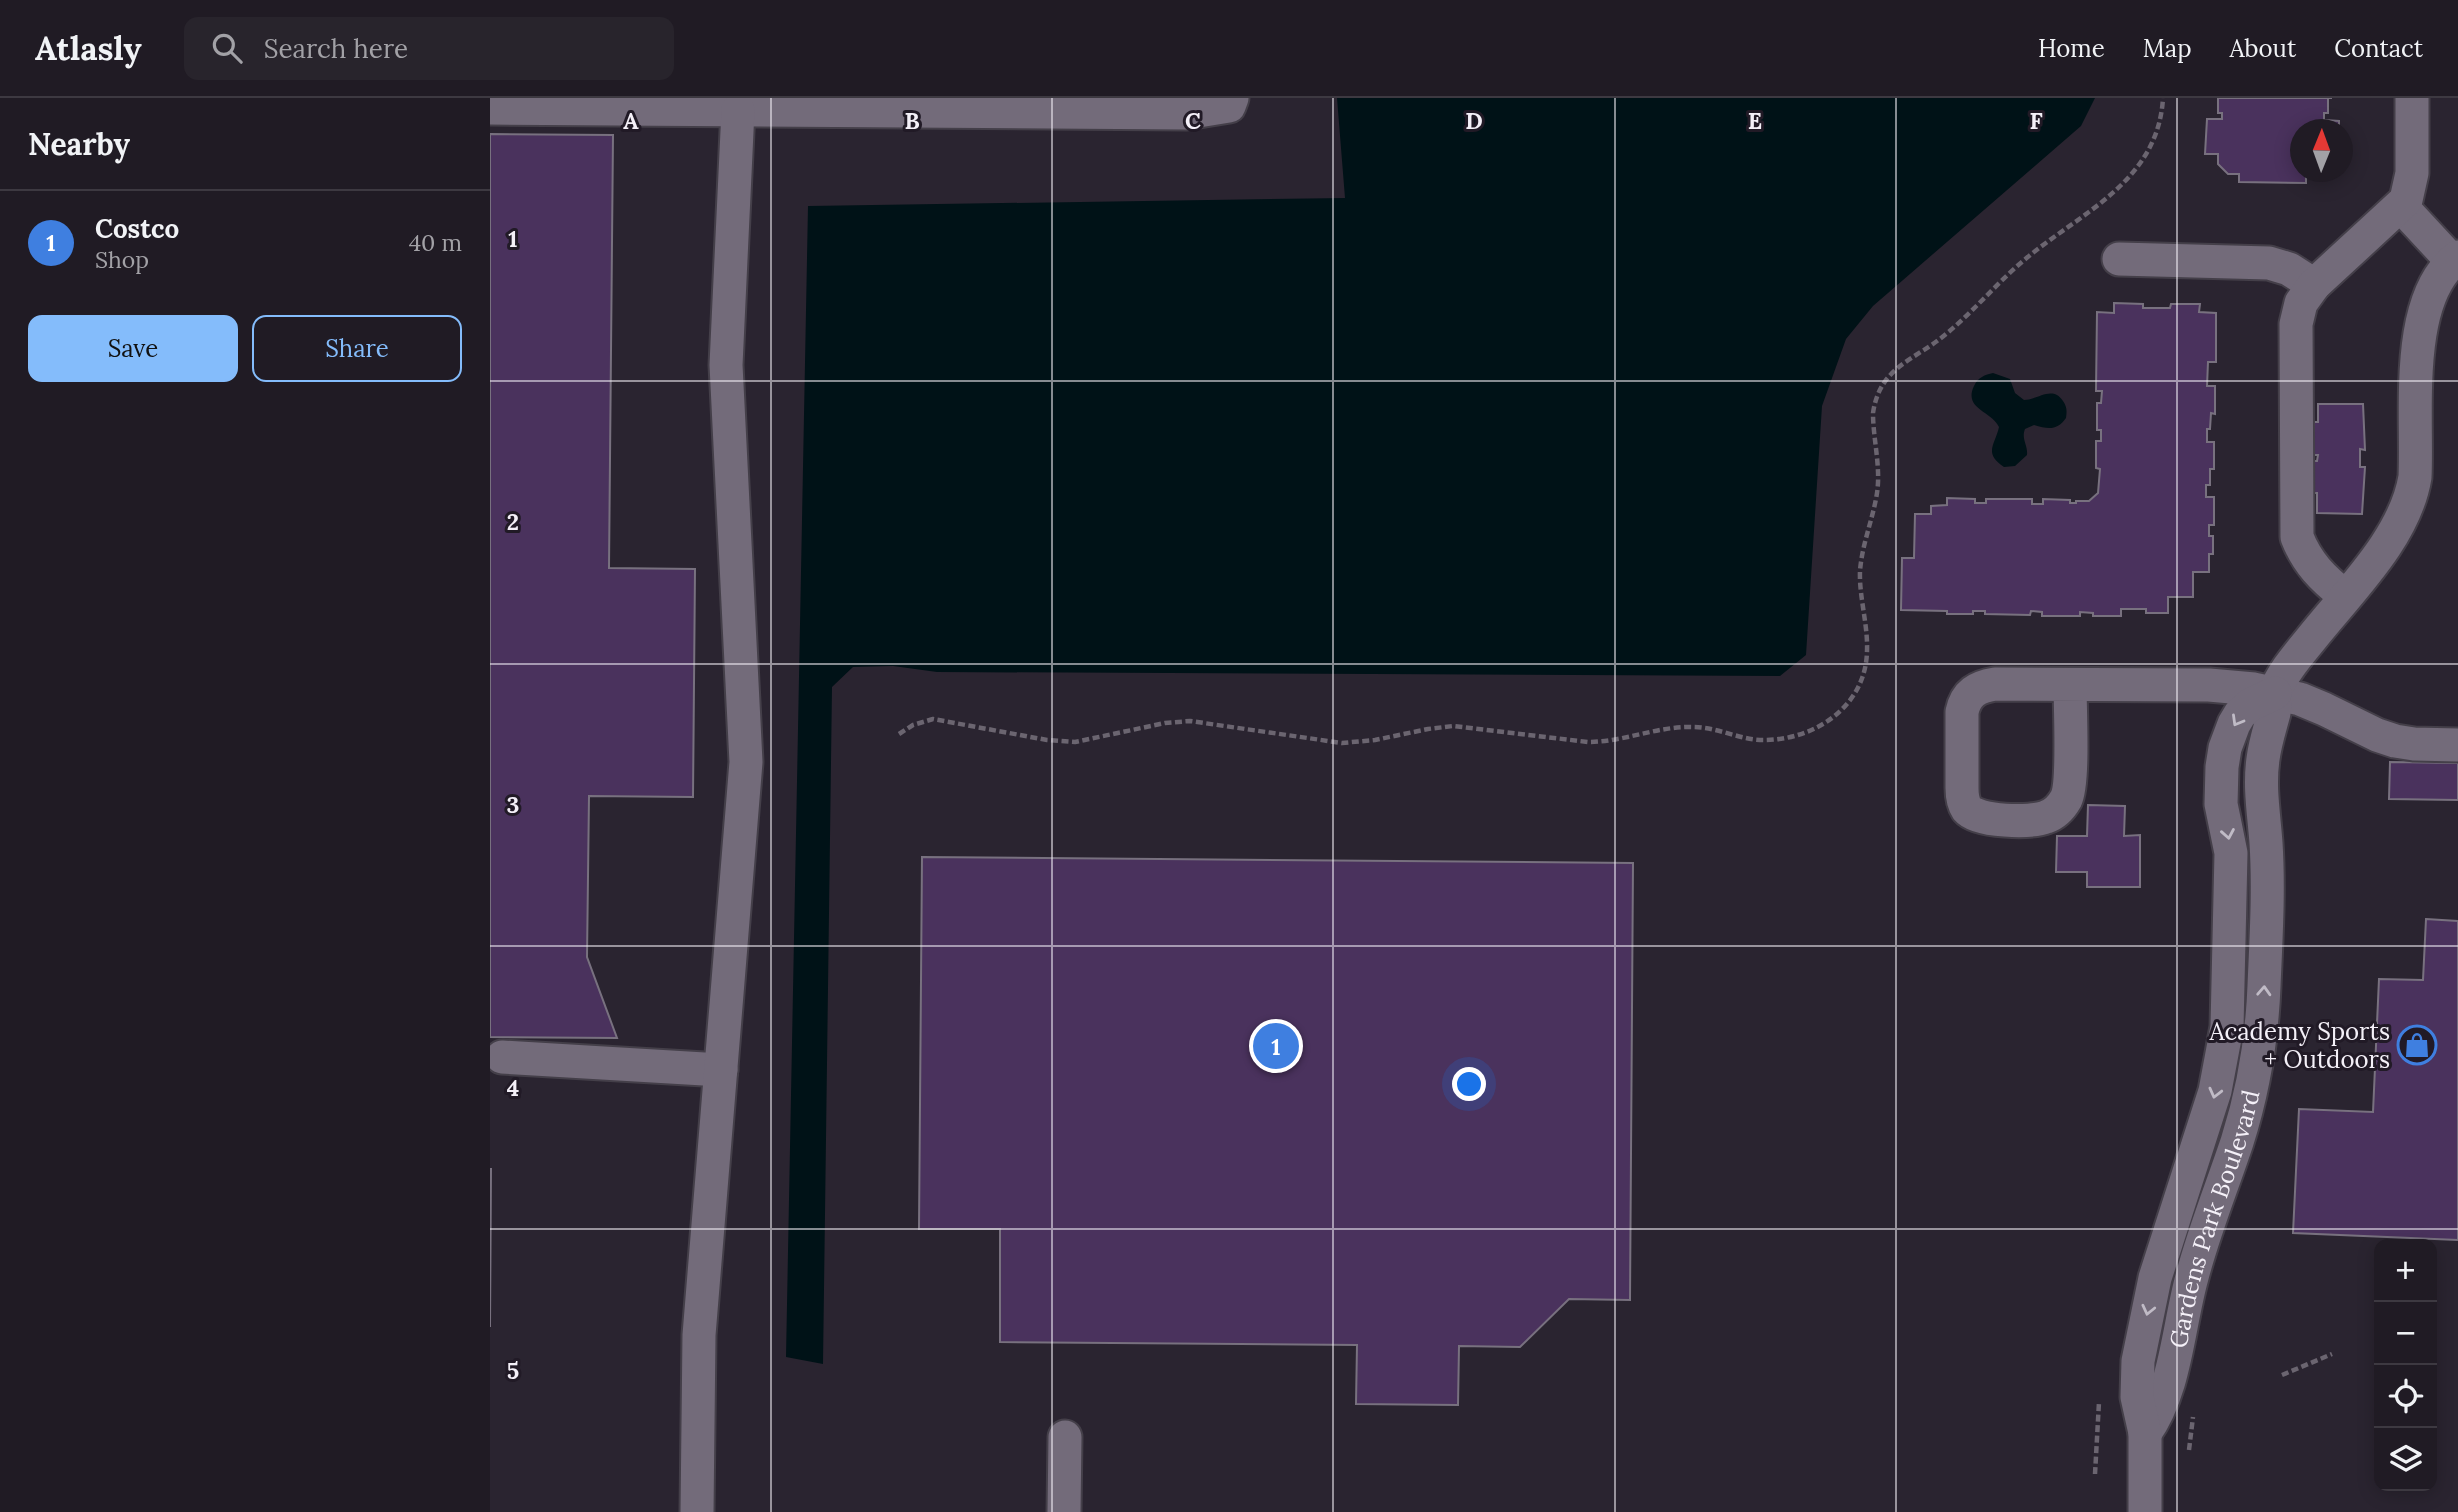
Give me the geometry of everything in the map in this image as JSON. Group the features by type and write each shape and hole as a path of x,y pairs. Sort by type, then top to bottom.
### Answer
{"street":[{"path":"490,108 698,104 738,110 1186,113 1229,106 1232,98"},
{"path":"2345,596 2328,583 2310,563 2297,537 2296,324 2301,303 2314,285 2401,206 2409,191 2412,98"},
{"path":"697,1512 699,1335 746,762 726,365 738,110"},
{"path":"2275,693 2297,656 2387,544 2398,528 2412,496 2420,328 2432,292 2455,259 2401,206"},
{"path":"2119,259 2269,263 2289,269 2314,285"},
{"path":"2070,685 2070,790 2058,810 2035,820 1977,816 1968,809 1963,799 1962,712 1965,701 1972,692 1995,684 2209,685 2275,693 2324,709 2395,741 2458,745"},
{"name":"Gardens Park Boulevard","path":"2145,1512 2146,1433 2137,1397 2138,1361 2155,1278 2208,1118 2227,1027 2231,853 2221,804 2221,767 2240,714 2250,705 2275,693 2275,708 2262,772 2266,904 2262,1017 2252,1081 2237,1140 2192,1274 2166,1392 2146,1433"},
{"path":"2221,767 2262,772"},
{"path":"2231,903 2266,904"},
{"path":"502,1057 721,1070"},
{"path":"1064,1512 1065,1437"}],"path":[{"path":"899,734 913,725 933,719 1047,740 1075,742 1165,723 1190,721 1342,743 1453,726 1588,743 1663,729 1692,727 1720,730 1764,741 1794,737 1821,726 1849,702 1866,665 1860,570 1877,492 1873,413 1884,382 1900,365 1946,334 2031,255 2124,184 2142,161 2150,145 2161,116 2163,98"},
{"path":"2282,1375 2332,1354"},
{"path":"2095,1474 2099,1402"},
{"path":"2189,1450 2195,1406"}],"shaded area":[{"path":"1337,98 2095,98 2081,126 1873,306 1846,339 1822,406 1806,655 1780,676 937,672 893,666 853,667 832,687 823,1364 786,1357 808,206 1345,198"},
{"path":"1993,373 2010,379 2015,393 2024,400 2054,394 2063,401 2067,411 2066,418 2056,427 2034,425 2025,429 2027,455 2015,466 2004,467 1994,457 1992,448 1999,427 1972,400 1974,386 1978,380"}],"building":[{"path":"2218,98 2328,98 2328,113 2324,113 2324,119 2290,119 2290,182 2306,183 2239,182 2239,174 2228,174 2218,164 2218,154 2205,154 2207,119 2222,119 2222,113 2218,113"},
{"path":"490,134 613,135 609,568 695,569 693,797 589,796 587,957 617,1038 490,1037"},
{"path":"2114,303 2143,304 2143,308 2200,304 2199,312 2216,313 2216,362 2208,362 2207,386 2215,386 2215,414 2211,413 2210,429 2207,429 2207,442 2214,442 2214,469 2210,469 2210,485 2206,485 2206,497 2214,497 2214,525 2209,525 2209,536 2213,536 2213,554 2209,554 2209,572 2193,572 2193,597 2168,597 2168,613 2146,613 2146,609 2121,609 2121,616 2093,616 2093,613 2080,612 2080,616 2042,616 2042,612 2031,611 2030,615 1985,614 1985,611 1947,614 1947,611 1901,610 1902,558 1914,558 1915,514 1931,514 1931,506 1947,505 1947,498 1975,499 1975,503 1986,503 1986,499 2032,499 2032,504 2043,504 2043,499 2070,500 2070,503 2076,503 2089,501 2098,493 2100,469 2096,468 2096,441 2101,441 2101,430 2097,430 2097,403 2101,403 2102,391 2096,391 2097,312 2114,313"},
{"path":"2318,404 2363,404 2365,450 2360,449 2360,467 2365,467 2362,514 2317,513 2317,493 2313,493 2314,461 2317,461 2318,455 2314,455 2314,422 2318,422"},
{"path":"2390,762 2458,763 2458,800 2389,799"},
{"path":"2088,805 2125,806 2124,836 2140,835 2140,887 2087,887 2087,872 2056,872 2057,836 2087,836"},
{"path":"922,857 1633,863 1630,1300 1569,1299 1520,1347 1459,1346 1458,1405 1356,1404 1357,1345 1000,1342 1000,1229 919,1229"},
{"name":"Academy Sports + Outdoors","path":"2426,919 2458,921 2458,1240 2293,1233 2299,1109 2373,1112 2379,979 2423,980"},
{"path":"490,1169 491,1169 490,1327"}],"place":[{"name":"Academy Sports + Outdoors","path":"2417,1045"},
{"name":"Costco","path":"1276,1046"}]}
